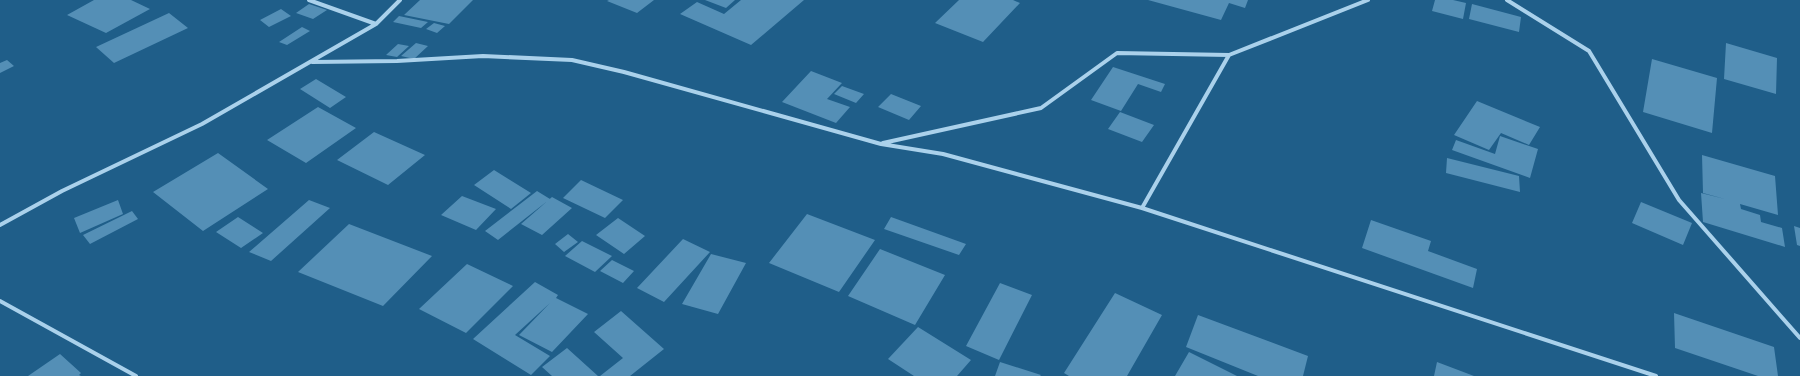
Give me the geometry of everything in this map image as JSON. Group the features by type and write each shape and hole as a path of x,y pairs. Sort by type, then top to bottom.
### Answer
{"street":[{"path":"309,0 376,24"},
{"path":"0,225 62,191 202,124 376,24 400,0"},
{"path":"880,144 1041,108 1117,53 1229,55 1368,0"},
{"path":"1507,0 1589,51 1679,200 1798,332 1800,338"},
{"path":"1142,208 1229,55"},
{"path":"312,62 397,61 483,56 572,60 624,72 880,144 942,154 1142,208 1656,376"},
{"path":"0,301 136,376"}],"building":[{"path":"94,0 131,0 150,9 106,33 67,15"},
{"path":"420,0 473,0 449,24 404,15"},
{"path":"654,0 637,13 607,1"},
{"path":"705,0 735,0 726,8"},
{"path":"741,0 804,0 751,45 680,14 697,2 724,14"},
{"path":"959,0 1013,0 1020,3 983,42 935,23"},
{"path":"1148,0 1248,0 1245,8 1229,3 1221,20"},
{"path":"1435,0 1453,0 1466,3 1463,19 1432,11"},
{"path":"309,4 327,10 313,19 296,13"},
{"path":"1472,4 1521,17 1519,32 1469,19"},
{"path":"281,9 291,16 269,27 260,20"},
{"path":"169,13 188,28 114,63 96,47"},
{"path":"399,16 428,22 421,28 393,22"},
{"path":"434,23 445,26 437,33 426,29"},
{"path":"302,27 310,31 287,45 279,42"},
{"path":"416,43 428,46 414,59 401,56"},
{"path":"1726,43 1777,58 1776,94 1724,79"},
{"path":"398,44 409,46 397,57 386,55"},
{"path":"1652,59 1717,78 1712,133 1643,112"},
{"path":"7,60 14,66 0,73 0,63"},
{"path":"1113,67 1165,84 1161,92 1138,84 1121,111 1091,100"},
{"path":"811,71 842,83 827,99 850,107 836,123 782,102"},
{"path":"316,79 346,97 330,108 300,89"},
{"path":"842,86 864,94 856,103 834,94"},
{"path":"891,94 921,106 909,120 878,107"},
{"path":"1477,101 1540,127 1529,145 1501,133 1489,150 1454,135"},
{"path":"318,107 356,128 306,163 267,140"},
{"path":"1120,112 1154,125 1142,142 1108,129"},
{"path":"374,132 425,155 388,185 337,160"},
{"path":"1500,136 1538,149 1530,178 1452,150 1456,140 1495,154"},
{"path":"218,153 268,189 203,231 153,192"},
{"path":"1702,155 1775,176 1778,215 1740,204 1741,209 1760,215 1761,222 1782,228 1785,247 1703,222 1701,193 1725,199 1703,193"},
{"path":"1447,158 1519,176 1520,192 1446,173"},
{"path":"494,170 531,193 511,209 474,185"},
{"path":"581,180 623,200 605,218 563,198"},
{"path":"537,191 550,199 498,240 485,231"},
{"path":"462,196 496,209 476,230 441,215"},
{"path":"552,197 572,208 542,235 521,224"},
{"path":"118,200 123,214 80,233 74,218"},
{"path":"309,200 330,208 271,261 249,252"},
{"path":"1641,202 1692,223 1683,245 1632,223"},
{"path":"132,211 138,219 90,244 83,235"},
{"path":"807,214 875,240 839,292 769,263"},
{"path":"238,217 263,233 241,248 216,232"},
{"path":"891,217 966,244 959,255 884,229"},
{"path":"618,218 645,236 624,254 596,235"},
{"path":"1371,220 1431,241 1428,251 1477,269 1473,288 1362,248"},
{"path":"349,224 432,256 383,306 298,272"},
{"path":"1794,226 1800,228 1800,246 1797,245"},
{"path":"568,234 578,242 564,252 555,244"},
{"path":"683,239 710,252 664,302 637,288"},
{"path":"582,241 612,256 595,272 565,256"},
{"path":"880,249 945,275 915,325 848,296"},
{"path":"711,254 746,263 718,314 682,304"},
{"path":"612,260 634,271 623,283 600,271"},
{"path":"467,264 513,286 466,333 419,309"},
{"path":"535,282 558,295 556,298 588,314 552,352 519,335 550,303 515,335 550,356 531,375 473,339"},
{"path":"1000,283 1032,295 999,360 966,346"},
{"path":"1115,293 1162,315 1127,376 1069,376 1064,373"},
{"path":"621,311 664,349 630,376 600,376 623,358 594,332"},
{"path":"1674,313 1774,347 1778,376 1758,376 1675,348"},
{"path":"1198,315 1308,356 1303,376 1258,376 1186,347"},
{"path":"918,327 971,360 957,376 914,376 888,359"},
{"path":"567,348 598,376 552,376 542,367"},
{"path":"1189,352 1237,376 1175,376"},
{"path":"60,354 81,373 79,375 81,376 28,376"},
{"path":"1000,362 1041,375 995,376"},
{"path":"1437,362 1474,376 1434,376"}]}
